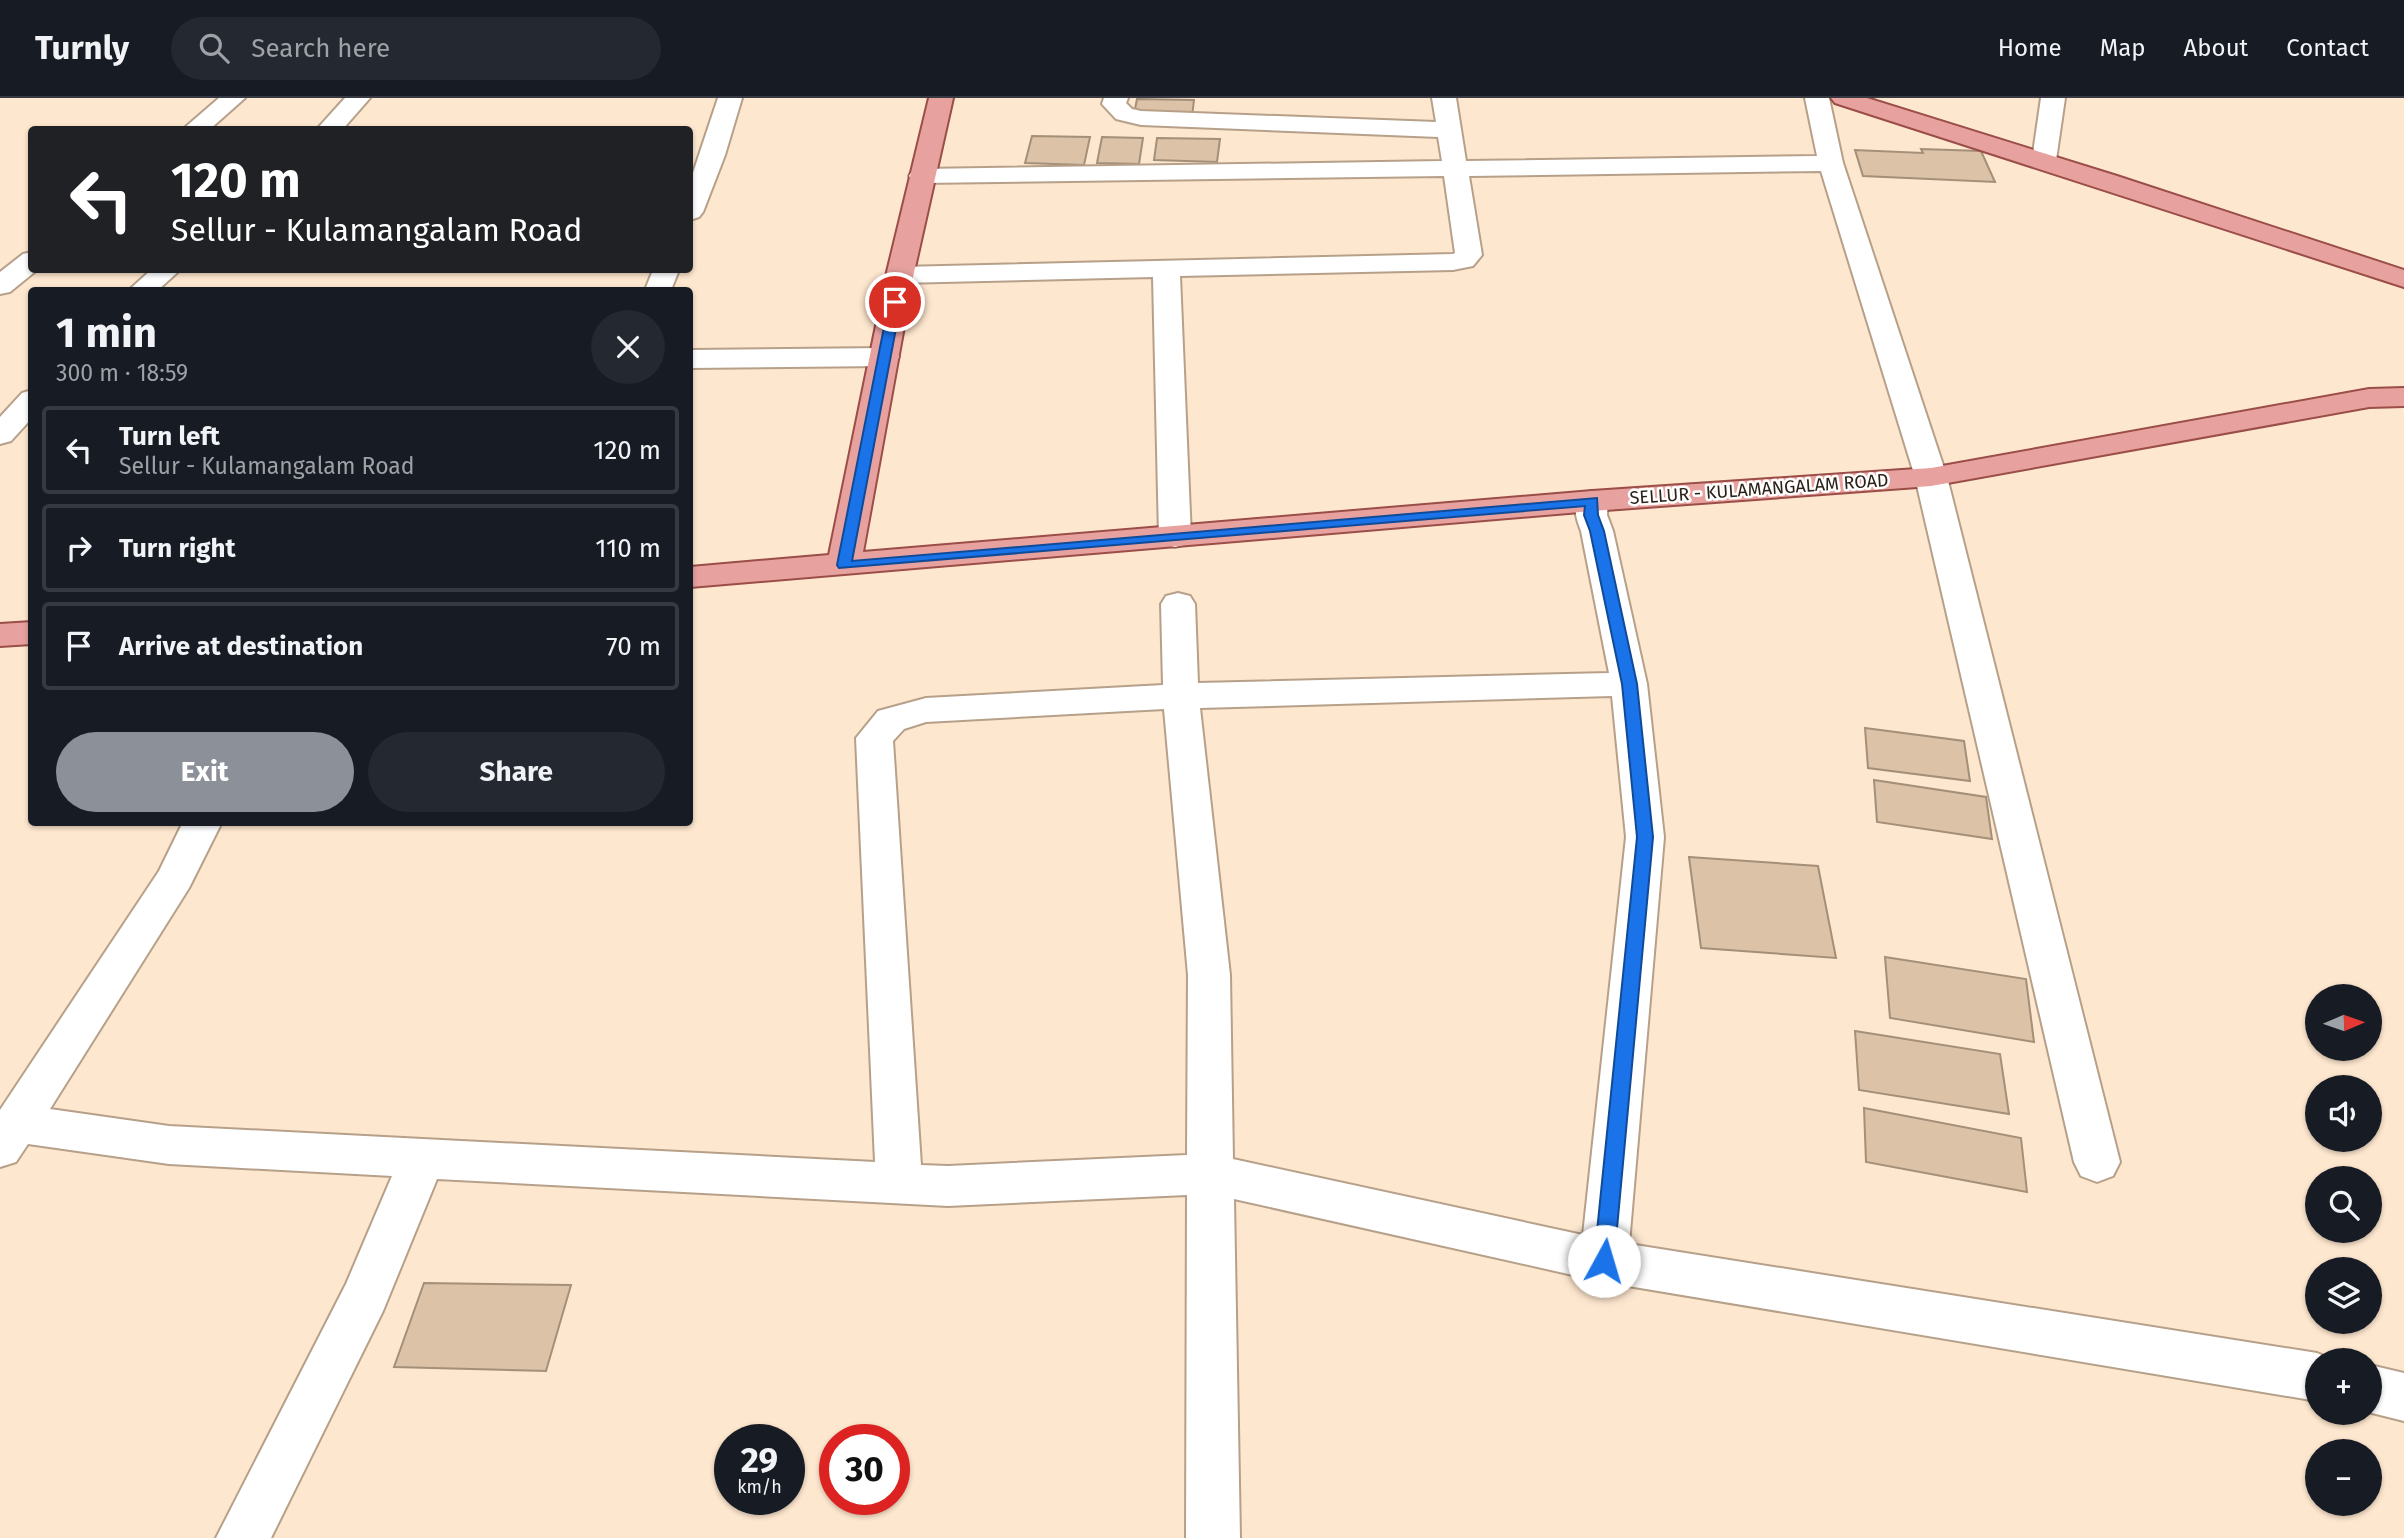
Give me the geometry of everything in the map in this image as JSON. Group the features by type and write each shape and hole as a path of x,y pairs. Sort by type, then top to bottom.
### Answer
{"main road":[{"path":"844,565 900,275 921,176 942,98"},
{"path":"1843,98 2044,160 2404,279"},
{"name":"SELLUR - KULAMANGALAM ROAD","path":"693,577 1175,537 1593,516 1931,477 2369,398 2404,397"},
{"path":"0,635 28,633"}],"street":[{"path":"199,126 233,98"},
{"path":"332,126 358,98"},
{"path":"693,205 713,155 730,98"},
{"path":"1116,98 1114,104 1124,114 1141,118 1450,130"},
{"path":"900,275 1464,260 1469,255 1444,98"},
{"path":"1817,98 1830,163 1931,477 2097,1162"},
{"path":"2044,160 2053,98"},
{"path":"921,176 1830,163"},
{"path":"0,286 28,263"},
{"path":"1166,269 1175,537"},
{"path":"146,287 163,273"},
{"path":"693,359 885,357"},
{"path":"0,435 28,404"},
{"path":"1593,516 1629,684 1645,837 1604,1261"},
{"path":"1178,604 1181,696 1209,975 1216,1537"},
{"path":"898,1183 874,738 891,720 926,710 1181,696 1629,684"},
{"path":"201,826 175,878 8,1136 948,1186 1210,1174 1604,1261 2305,1375"},
{"path":"243,1538 366,1295 423,1158"},
{"path":"2382,1392 2404,1397"}],"building":[{"path":"1137,99 1194,100 1192,116 1134,114"},
{"path":"1032,136 1090,137 1084,165 1025,163"},
{"path":"1102,137 1143,138 1139,164 1097,163"},
{"path":"1157,138 1220,139 1217,162 1154,160"},
{"path":"1921,149 1981,151 1995,182 1863,176 1855,150 1923,153"},
{"path":"1865,728 1964,741 1970,781 1868,768"},
{"path":"1874,780 1986,797 1992,839 1877,822"},
{"path":"1689,857 1818,866 1836,958 1701,948"},
{"path":"1885,957 2026,979 2034,1042 1890,1018"},
{"path":"1855,1031 2000,1054 2009,1114 1859,1090"},
{"path":"1864,1108 2021,1138 2027,1192 1866,1162"},
{"path":"424,1283 571,1285 546,1371 394,1367"}],"route":[{"path":"895,302 844,565 1592,501 1591,515 1597,531 1629,684 1645,837 1604,1261"}]}
